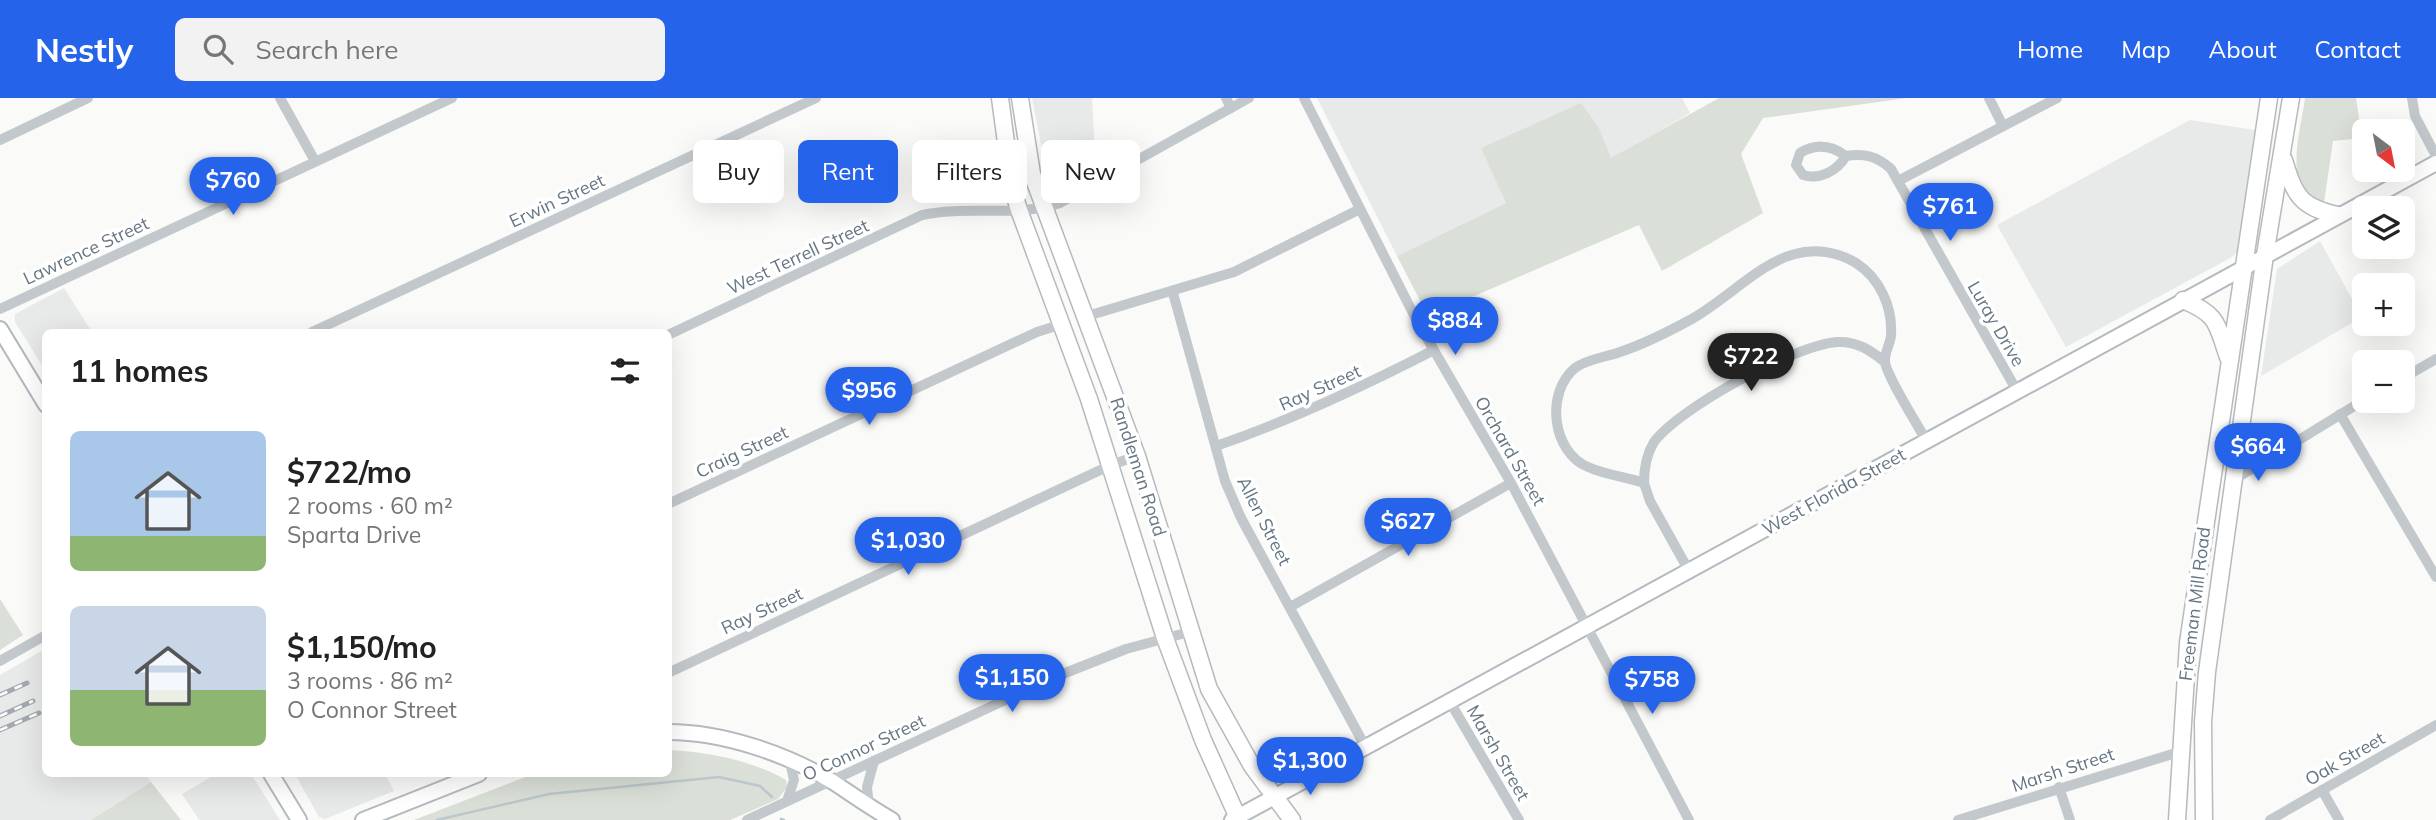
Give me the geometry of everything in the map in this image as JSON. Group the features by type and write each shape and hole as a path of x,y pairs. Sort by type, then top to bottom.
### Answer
{"main road":[{"name":"Randleman Road","path":"999,98 1012,187 1019,210 1111,465 1165,638 1236,819"},
{"name":"Randleman Road","path":"1020,98 1032,174 1138,456 1189,632 1209,689 1229,729 1292,820"},
{"name":"Freeman Mill Road","path":"2177,820 2179,752 2188,643 2269,98"},
{"name":"Freeman Mill Road","path":"2204,820 2203,722 2207,671 2265,255 2291,98"},
{"path":"2282,155 2295,194 2304,203 2338,215"},
{"name":"West Florida Street","path":"1236,819 2436,163"},
{"path":"2183,300 2205,309 2215,318 2230,362"},
{"path":"0,329 42,398"},
{"path":"672,733 721,739 790,762 831,781 892,820"},
{"path":"273,777 299,820"},
{"path":"363,820 471,777"}],"street":[{"path":"0,140 89,98"},
{"path":"280,98 315,161"},
{"name":"Lawrence Street","path":"0,309 452,98"},
{"name":"Erwin Street","path":"318,329 816,98"},
{"name":"West Terrell Street","path":"672,333 922,215 959,209 1043,208 1060,203 1228,103 1249,98"},
{"name":"Orchard Street","path":"1304,98 1434,350 1511,483 1689,820"},
{"path":"1989,98 2003,126"},
{"path":"1898,181 2057,98"},
{"path":"2412,98 2415,116 2436,156"},
{"name":"Luray Drive","path":"1846,156 1838,166 1818,175 1803,175 1796,165 1800,153 1819,146 1836,148 1846,156 1875,157 1891,169 2017,391"},
{"path":"1084,317 1173,293 1234,272 1360,209"},
{"path":"1644,483 1587,467 1574,458 1558,432 1555,418 1558,399 1565,383 1576,368 1652,339 1690,320 1778,259 1797,253 1821,251 1856,263 1871,275 1884,294 1889,312 1891,336 1885,362"},
{"name":"Allen Street","path":"1173,293 1225,481 1241,518 1367,748"},
{"name":"Craig Street","path":"672,502 1037,331 1059,325"},
{"path":"1689,571 1650,501 1644,483 1647,457 1655,441 1673,424 1714,396 1772,364 1807,349 1836,342 1854,343 1869,349 1885,362 1927,442"},
{"name":"Ray Street","path":"1216,446 1277,425 1347,396 1434,350"},
{"path":"2415,371 2436,359"},
{"path":"2235,479 2352,407"},
{"path":"2340,414 2436,577"},
{"path":"2240,438 2253,455 2265,460"},
{"name":"Ray Street","path":"672,671 1111,465 1138,456"},
{"path":"1290,607 1511,483"},
{"name":"O Connor Street","path":"747,820 1051,679 1126,649 1189,632"},
{"path":"0,661 42,637"},
{"name":"Marsh Street","path":"1450,702 1519,820"},
{"name":"Oak Street","path":"2270,820 2436,725"},
{"name":"Marsh Street","path":"1961,820 2059,787 2179,752"},
{"path":"869,807 867,787 874,761"},
{"name":"O Connor Street","path":"786,802 794,780 790,762"},
{"path":"2059,787 2070,820"},
{"path":"2322,790 2339,820"}],"shaded area":[{"path":"1032,98 1092,98 1094,140 1041,140 1041,144"},
{"path":"1317,98 1682,98 1690,113 1611,159 1599,128 1481,147 1506,203 1397,256"},
{"path":"1719,98 1907,98 1763,118 1741,154 1763,213 1662,271 1639,225 1428,316 1397,256 1506,203 1481,148 1581,103 1599,128 1611,158"},
{"path":"2305,98 2356,98 2359,119 2352,119 2352,139 2333,141 2324,203 2310,197 2302,187 2296,159"},
{"path":"2190,120 2255,130 2237,252 2066,347 1997,225"},
{"path":"2320,241 2352,299 2352,323 2261,376 2277,269"},
{"path":"64,288 90,329 42,329 42,365 15,322 15,314"},
{"path":"0,599 23,635 0,650"},
{"path":"42,651 42,777 147,777 151,782 91,820 0,820 0,675"},
{"path":"672,750 744,762 786,780 787,787 778,799 730,820 414,820 525,777 672,777"},
{"path":"211,777 253,777 280,820 199,820 182,794"},
{"path":"297,777 387,777 394,791 325,819 319,817"},
{"path":"151,782 181,820 91,820"}],"waterway":[{"path":"437,820 549,794 719,777 760,786 772,797"}],"railway":[{"path":"0,695 27,683"},
{"path":"0,716 33,701"},
{"path":"0,730 39,713"}]}
